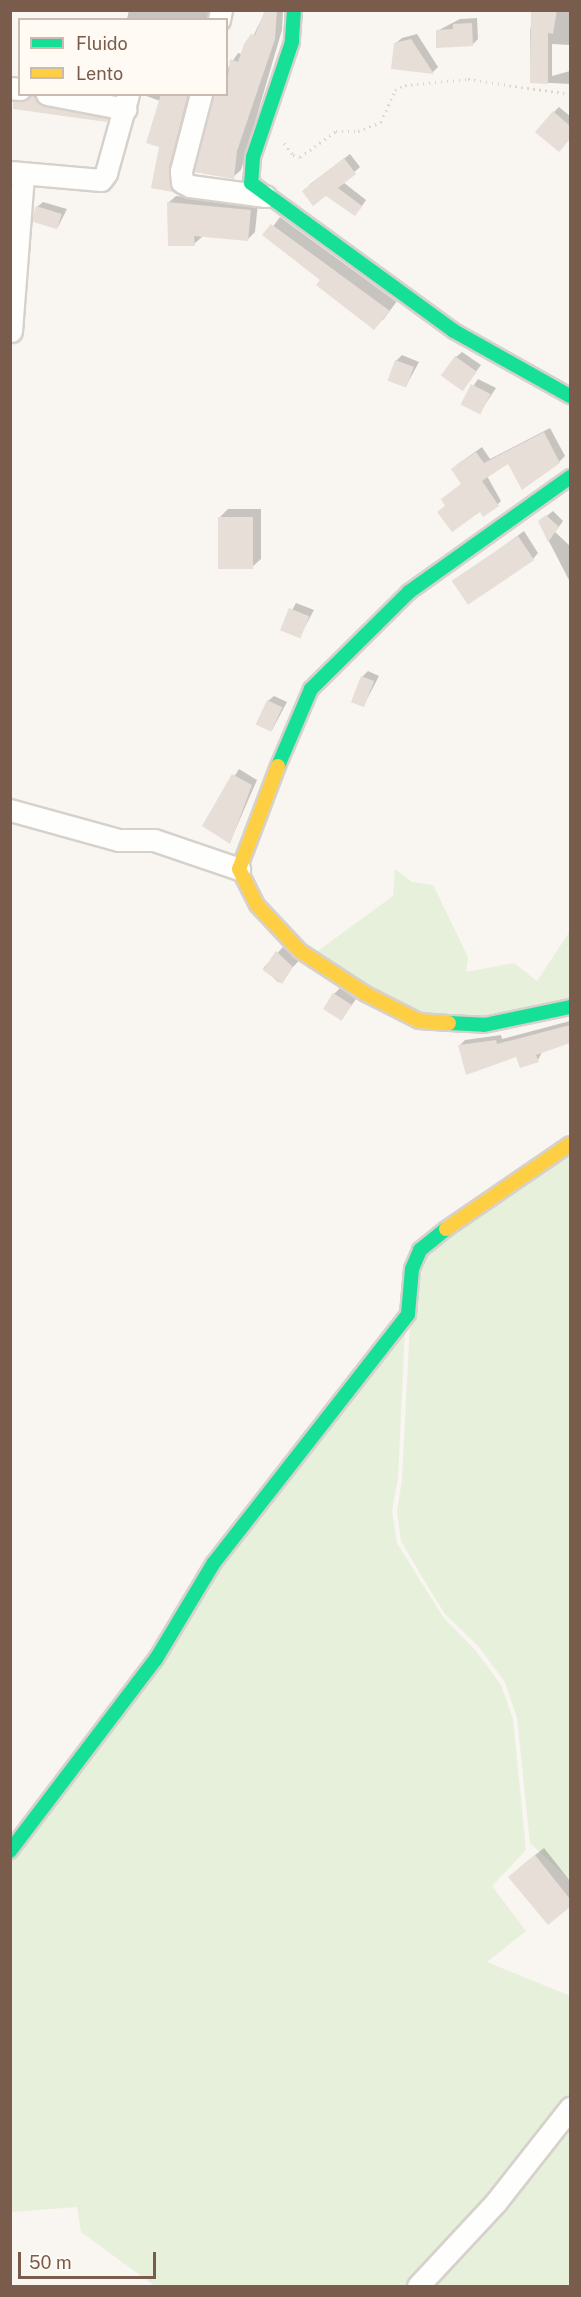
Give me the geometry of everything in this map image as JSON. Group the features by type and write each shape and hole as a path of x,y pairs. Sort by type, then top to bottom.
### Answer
{"street":[{"path":"294,10 292,42 253,156 251,183 265,196 454,331 570,396"},
{"path":"11,331 17,173 101,180 127,102 67,96"},
{"path":"200,96 181,171 182,182 189,186 265,196"},
{"path":"570,477 417,586 311,689 293,725 239,869 256,905 300,951 366,994 419,1021 484,1025 570,1007"},
{"path":"10,810 119,840 154,840 239,869"},
{"path":"10,1851 156,1659 213,1564 408,1314 412,1269 420,1250 459,1218 570,1144"},
{"path":"418,2286 496,2202 570,2108"}],"path":[{"path":"265,121 293,155 300,157 336,131 358,131 381,122 395,90 405,85 468,79 570,94"}],"green space":[{"path":"395,869 412,882 433,885 468,957 466,972 514,963 537,981 570,931 570,1000 483,1019 421,1015 315,953 393,896"},
{"path":"570,1152 570,1880 530,1843 517,1718 505,1682 479,1647 445,1614 401,1541 397,1512 402,1479 410,1323 426,1254"},
{"path":"405,1329 398,1478 392,1511 397,1543 443,1617 476,1651 501,1685 513,1719 526,1850 492,1886 526,1931 487,1962 570,1996 570,2286 155,2286 81,2232 77,2207 11,2212 10,1862 218,1568"}],"building":[{"path":"265,10 277,10 275,39 237,151 234,179 194,172 213,96 228,96 230,59 238,62 244,44 251,34 255,35"},
{"path":"531,10 557,10 553,34 548,33 548,84 530,83"},
{"path":"472,23 473,46 436,48 436,30 453,29 453,24"},
{"path":"411,39 434,74 391,69 394,43"},
{"path":"29,96 33,96 44,106 108,119 107,122 13,109 13,101 25,101"},
{"path":"160,96 187,96 169,168 173,192 151,188 159,147 146,143"},
{"path":"553,111 570,126 570,139 559,152 535,132"},
{"path":"344,158 356,174 338,188 362,206 355,216 326,196 313,206 302,191"},
{"path":"167,202 251,210 248,241 194,236 195,246 168,246"},
{"path":"36,206 62,214 57,229 31,221"},
{"path":"271,224 390,311 374,330 316,285 320,280 262,235"},
{"path":"455,356 477,372 463,391 441,375"},
{"path":"395,360 414,367 406,388 387,381"},
{"path":"471,384 491,394 480,414 461,404"},
{"path":"544,432 560,463 522,490 508,464 482,481 499,506 483,517 480,512 452,532 437,512 445,506 441,499 461,484 451,469 476,452 484,463"},
{"path":"546,515 559,527 548,542 538,521"},
{"path":"218,517 253,517 253,569 218,569"},
{"path":"518,536 534,560 468,605 452,581"},
{"path":"289,608 309,616 300,638 280,630"},
{"path":"361,676 374,681 364,707 351,702"},
{"path":"267,700 282,707 271,732 256,724"},
{"path":"232,774 252,785 230,844 202,826"},
{"path":"276,951 293,967 282,984 263,970"},
{"path":"333,993 352,1005 342,1021 323,1009"},
{"path":"570,1025 570,1043 536,1055 539,1062 520,1068 516,1057 466,1075 458,1045 496,1040 497,1044"},
{"path":"535,1855 570,1899 570,1907 548,1925 508,1877"}],"traffic: fast":[{"path":"294,10 292,42 253,157 251,183 454,331 570,396"},
{"path":"278,766 311,689 409,592 570,477"},
{"path":"449,1023 484,1025 570,1007"},
{"path":"10,1851 156,1659 213,1564 408,1314 412,1269 420,1250 446,1229"}],"traffic: slow":[{"path":"278,766 239,869 257,905 300,951 366,994 419,1021 449,1023"},
{"path":"446,1229 570,1144"}]}
